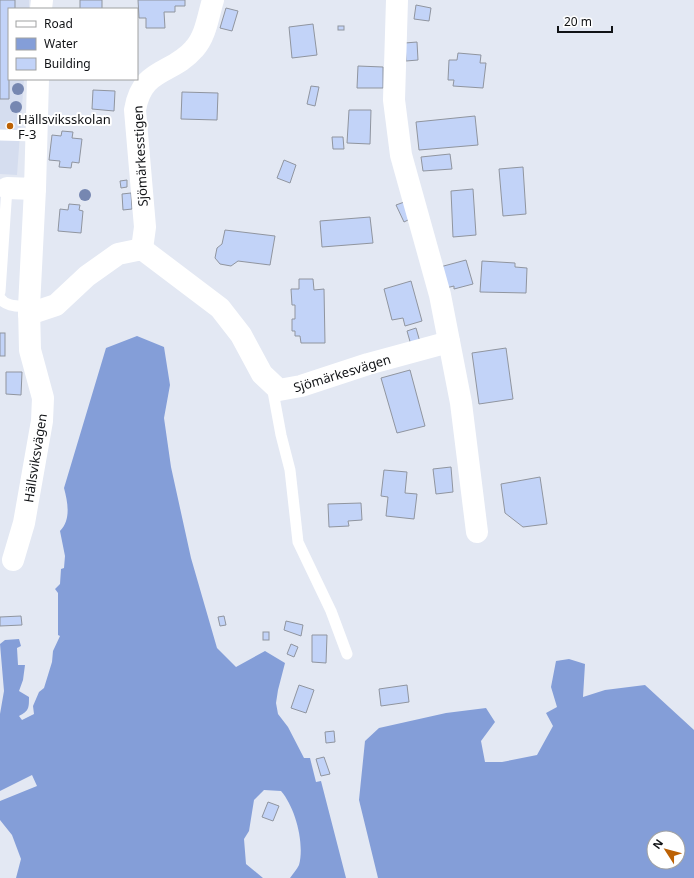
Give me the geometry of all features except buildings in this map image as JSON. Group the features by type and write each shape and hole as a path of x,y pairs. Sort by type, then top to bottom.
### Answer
{"street":[{"name":"Sjömärkesstigen","path":"142,249 145,227 134,110 137,97 145,84 155,75 196,48 201,39 213,0"},
{"path":"398,0 394,100 402,155 440,295 461,403 477,532"},
{"name":"Hällsviksvägen","path":"13,560 24,523 42,421 43,398 30,350 29,310 35,189 38,80"},
{"path":"4,188 35,189"},
{"path":"29,310 56,305 87,276 118,254 142,249 220,308 240,335 262,374 272,385"},
{"name":"Sjömärkesvägen","path":"272,385 279,390 288,389 368,364 449,342"}],"lane":[{"path":"0,135 36,136"},
{"path":"0,292 4,188"},
{"path":"0,298 3,302 29,310"},
{"path":"272,385 281,436 290,470 298,542 331,611 347,654"}],"shaded area":[{"name":"Hällsviksskolan F-3","path":"0,0 29,0 29,8 8,8 8,80 24,80 17,175 0,174"}],"water":[{"path":"137,336 164,347 170,385 164,418 171,467 191,558 217,648 236,667 265,651 285,663 276,703 278,714 288,727 304,758 310,758 316,782 321,781 346,878 290,878 299,865 301,856 298,826 291,806 281,791 264,790 254,800 249,831 244,839 246,864 263,878 16,878 21,859 12,835 0,820 0,801 37,786 32,775 0,791 0,714 4,691 0,644 5,640 19,639 21,646 17,648 18,665 25,665 23,680 19,691 29,697 28,709 19,716 22,720 34,714 33,706 39,692 44,688 52,662 53,651 60,636 58,635 58,593 55,589 60,584 61,569 64,568 65,556 60,531 66,522 68,511 64,488 106,348"},
{"path":"569,659 585,664 583,697 605,690 645,685 694,730 694,878 378,878 359,800 365,741 379,728 446,713 486,708 495,722 481,741 485,762 502,762 537,755 553,726 546,713 557,707 551,687 556,661"}],"place":[{"name":"Hällsviksskolan F-3","path":"10,126"}]}
